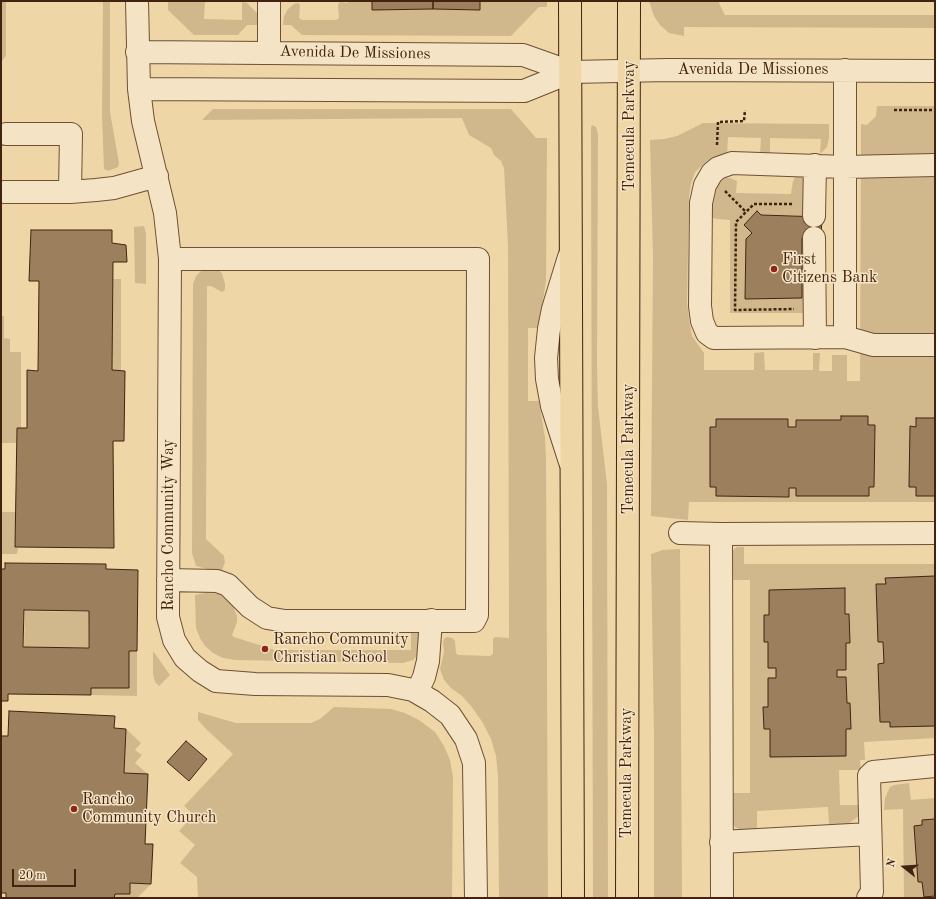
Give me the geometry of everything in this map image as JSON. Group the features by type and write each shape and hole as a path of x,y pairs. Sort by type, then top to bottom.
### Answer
{"main road":[{"path":"570,1 572,898"},
{"name":"Temecula Parkway","path":"627,898 629,1"}],"street":[{"name":"Rancho Community Way","path":"137,1 139,89 143,121 165,214 170,259 168,617 174,640 185,658 200,671 216,681 255,684 388,685 413,690 432,701 450,715 466,739 474,763 476,898"},
{"path":"269,1 269,52"},
{"name":"Avenida De Missiones","path":"138,52 523,55 570,72"},
{"name":"Avenida De Missiones","path":"139,89 524,91 570,72 630,70 935,71"},
{"path":"845,70 845,338"},
{"path":"6,134 71,134 70,192"},
{"path":"935,165 845,167 732,163 718,168 712,173 705,185 701,203 700,306 702,321 707,333 714,338 845,338 873,345 935,345"},
{"path":"815,165 815,210"},
{"path":"4,192 70,192 114,188 157,176"},
{"path":"814,238 815,338"},
{"path":"168,580 217,582 228,584 250,607 267,618 285,621 474,621 477,615 478,259 170,259"},
{"path":"680,533 935,533"},
{"path":"721,534 722,898"},
{"path":"417,692 424,677 428,661 431,620"},
{"path":"868,898 872,892 869,776 873,772 935,766"},
{"path":"721,842 870,834"}],"path":[{"path":"894,110 935,110"},
{"path":"815,210 754,204 736,222 735,310 815,309"}],"shaded area":[{"path":"1,1 6,1 6,56 1,62"},
{"path":"103,1 110,1 110,112 119,163 118,167 108,171 104,169 102,115"},
{"path":"168,1 205,1 204,19 242,20 242,3 247,3 257,13 257,25 247,25 238,35 194,35 168,10"},
{"path":"348,1 547,1 547,7 539,7 511,36 302,35 291,25 283,25 284,16 288,9 294,4 298,3 300,5 299,18 302,20 336,20 339,18 338,5 340,2 348,3"},
{"path":"649,1 718,1 725,15 935,15 935,28 684,27 684,36 669,33 660,25 654,16"},
{"path":"877,106 935,106 935,502 689,502 688,520 651,516 653,257 650,140 677,136 703,123 829,124 829,138 827,147 820,154 821,139 770,138 770,153 760,153 761,138 728,137 727,155 708,160 695,172 689,196 687,302 689,319 692,336 704,353 704,370 754,370 754,353 764,352 765,370 813,370 813,353 820,353 819,371 832,371 832,355 847,355 847,381 860,381 861,124 867,125 876,116","holes":["868,416 868,425 875,425 874,487 789,488 789,497 716,496 716,487 710,487 710,427 716,427 716,419 788,419 788,427 796,427"]},
{"path":"213,109 511,109 536,138 547,138 546,280 539,328 528,328 528,401 539,401 545,438 546,458 548,898 499,898 498,777 496,756 491,739 483,723 471,706 444,680 440,669 444,652 443,643 446,637 452,638 455,641 456,653 458,655 490,656 493,654 493,639 495,637 509,638 508,246 504,168 501,161 494,155 491,148 469,135 462,118 202,120"},
{"path":"592,125 596,127 598,134 598,407 607,484 608,898 593,898"},
{"path":"796,176 802,176 804,179 804,216 761,215 757,211 744,225 752,233 746,239 745,299 802,298 802,238 806,238 806,313 730,313 730,220 713,218 710,208 714,190 725,178 730,178 737,181 736,193 791,194 793,181"},
{"path":"144,226 146,234 146,284 135,283 134,227"},
{"path":"208,266 214,267 222,273 225,284 225,290 222,292 211,286 207,286 206,539 224,556 225,562 222,570 215,571 196,566 192,553 193,284 196,276"},
{"path":"113,279 121,279 121,371 112,370"},
{"path":"1,316 4,316 4,338 10,339 10,352 21,352 21,428 17,428 16,443 1,443"},
{"path":"1,512 15,512 15,547 18,548 17,554 1,554"},
{"path":"737,547 744,547 744,564 935,564 935,738 864,742 865,760 860,760 861,770 839,770 840,805 861,805 859,816 848,824 829,825 828,807 757,811 757,829 739,829 735,827 732,821 733,793 750,793 750,580 734,580 731,578 732,551"},
{"path":"680,549 682,898 654,898 654,735 651,554 663,550"},
{"path":"206,593 228,594 237,616 237,622 232,635 234,637 275,650 411,650 411,633 415,632 419,633 422,640 420,653 413,660 403,663 236,660 223,658 213,653 205,646 196,628 195,595"},
{"path":"25,611 89,612 88,647 24,647"},
{"path":"129,651 137,651 137,696 91,695 91,688 129,688"},
{"path":"153,651 170,675 159,686 155,682 153,674"},
{"path":"334,707 391,709 405,713 419,720 435,732 444,746 450,760 453,777 452,898 198,898 197,877 180,863 195,845 179,831 194,815 184,806 233,754 198,720 198,712 236,723 311,723 320,719"},
{"path":"126,729 141,743 135,750 142,755 135,763 148,774 124,773"},
{"path":"909,783 911,800 935,798 935,898 904,898 903,809 884,810 885,798 890,787"},
{"path":"130,883 151,884 137,898 114,898 115,894 129,894"}],"building":[{"path":"372,1 433,1 433,9 372,10"},
{"path":"433,1 480,1 480,10 433,9"},
{"name":"First Citizens Bank","path":"757,211 761,215 822,217 821,238 802,238 802,298 745,299 746,239 752,233 744,225"},
{"path":"31,230 112,230 112,243 126,245 127,262 113,262 112,370 125,371 124,441 113,441 114,548 15,547 17,428 27,428 27,370 38,371 39,281 29,281"},
{"path":"841,416 868,416 868,425 875,425 874,487 869,487 869,496 796,496 796,488 789,488 789,497 716,496 716,487 710,487 710,427 716,427 716,419 788,419 788,427 796,427 796,420 841,420"},
{"path":"916,418 935,418 935,496 916,496 916,487 909,487 910,426 916,427"},
{"path":"5,563 106,564 106,569 138,570 137,651 129,651 129,688 91,688 91,695 8,694 8,701 1,701 1,569 5,569","holes":["24,610 89,611 89,648 23,647"]},
{"path":"935,576 935,726 890,727 890,722 880,722 878,664 884,663 883,642 878,642 876,584 886,584 885,578"},
{"path":"845,588 845,614 849,614 850,643 846,643 846,670 837,670 837,677 846,677 847,703 850,703 851,729 846,729 846,756 770,757 770,729 764,729 763,707 768,707 768,678 776,678 776,668 768,668 768,642 764,642 764,615 769,615 769,590"},
{"name":"Rancho Community Church","path":"9,711 115,716 114,728 126,729 124,773 148,774 145,844 153,844 151,884 130,883 130,894 115,894 114,898 6,898 6,893 1,893 1,736 8,736"},
{"path":"186,741 207,759 189,781 167,762"},
{"path":"935,819 935,896 924,897 922,882 918,882 914,826 922,825 922,820"}],"place":[{"name":"First Citizens Bank","path":"774,269"},
{"name":"Rancho Community Christian School","path":"265,649"},
{"name":"Rancho Community Church","path":"74,809"}]}
